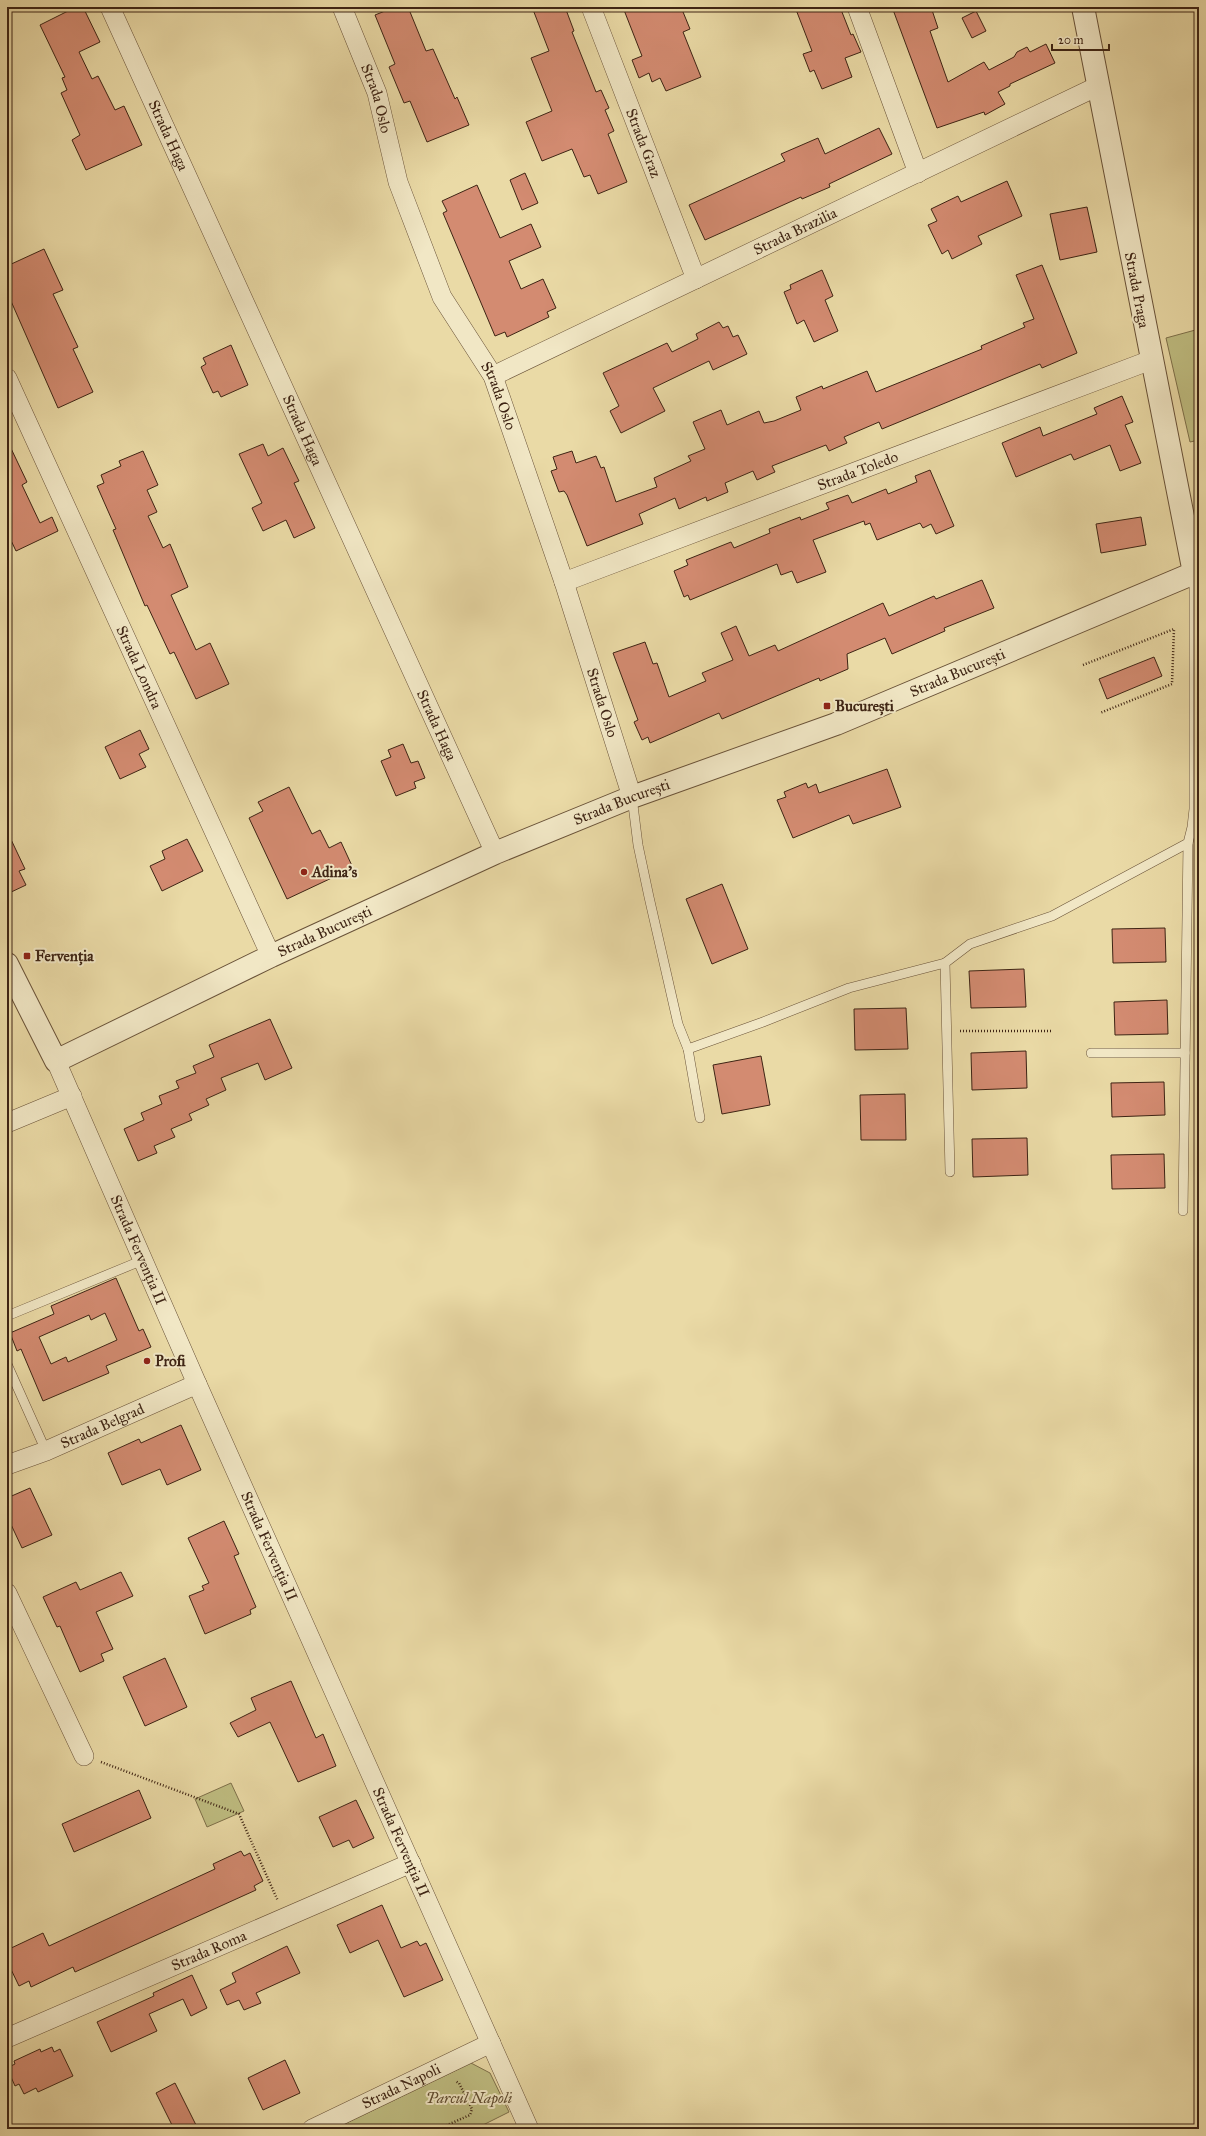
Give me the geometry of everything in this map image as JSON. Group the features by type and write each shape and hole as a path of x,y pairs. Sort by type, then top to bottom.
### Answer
{"street":[{"name":"Strada Haga","path":"110,7 495,854"},
{"name":"Strada Oslo","path":"342,7 377,93 398,182 442,297 493,376 564,582 632,797"},
{"name":"Strada Graz","path":"591,7 696,279"},
{"path":"856,7 918,173"},
{"name":"Strada Praga","path":"1083,7 1151,360 1196,573"},
{"name":"Strada Brazilia","path":"493,376 1098,86"},
{"name":"Strada Toledo","path":"564,582 1151,360"},
{"name":"Strada Londra","path":"7,378 271,956"},
{"name":"Strada București","path":"56,1061 271,956 495,854 632,797 836,724 1196,573"},
{"name":"Strada Fervenția II","path":"7,964 72,1096 196,1384 529,2129"},
{"path":"7,1123 72,1096"},
{"name":"Strada Belgrad","path":"7,1465 46,1451 196,1384"},
{"path":"7,1593 84,1756"},
{"name":"Strada Roma","path":"7,2038 411,1864"},
{"name":"Strada Napoli","path":"312,2129 491,2043"}],"lane":[{"path":"1183,1211 1188,843 1194,809 1196,573"},
{"path":"632,797 638,845 661,954 678,1024 688,1049 700,1118"},
{"path":"688,1049 763,1022 849,988 945,963 970,944 1052,916 1188,843"},
{"path":"945,963 950,1172"},
{"path":"1091,1053 1185,1053"},
{"path":"7,1316 143,1260"},
{"path":"7,1364 46,1451"}],"path":[{"path":"1083,665 1174,629 1172,684 1100,713"},
{"path":"947,1031 1051,1031"},
{"path":"84,1756 239,1814 286,1918"},
{"path":"438,2129 470,2115 472,2109 459,2083 453,2080"}],"green space":[{"path":"1199,329 1199,440 1190,442 1166,338"},
{"path":"231,1783 244,1811 207,1827 195,1799"},
{"name":"Parcul Napoli","path":"471,2063 490,2073 509,2112 475,2129 334,2129"}],"building":[{"path":"76,7 83,7 100,42 79,52 92,79 98,76 115,110 124,106 142,145 86,170 72,140 80,135 61,93 67,90 62,78 65,77 40,25"},
{"path":"395,7 408,7 426,51 433,49 455,99 457,97 469,125 427,142 410,101 404,103 389,67 395,64 375,15"},
{"path":"532,7 565,7 574,31 572,32 596,92 601,90 609,108 605,110 614,131 608,134 627,182 598,194 590,175 584,177 572,149 542,161 526,122 552,111 531,58 549,51"},
{"path":"633,7 681,7 690,29 683,32 701,77 666,91 660,78 652,82 649,73 639,78 632,60 642,56 624,10"},
{"path":"795,7 840,7 851,35 853,34 861,52 845,58 852,77 822,89 814,70 810,72 803,54 812,51"},
{"path":"892,7 931,7 938,28 930,31 948,82 984,62 989,70 1014,57 1017,52 1027,47 1030,52 1046,44 1055,63 1010,84 1010,86 998,92 1005,104 985,115 984,112 937,128"},
{"path":"976,11 986,31 972,38 962,18"},
{"path":"879,128 892,154 829,184 830,187 802,199 801,197 705,240 689,205 785,161 781,154 818,138 825,154"},
{"path":"525,173 538,203 522,210 510,180"},
{"path":"1007,181 1022,216 978,236 982,244 952,259 948,250 942,254 928,225 937,221 931,209 958,196 961,202"},
{"path":"477,185 500,238 531,224 541,247 509,261 521,289 543,279 556,308 547,312 549,317 507,337 505,332 495,336 443,213 447,211 442,201"},
{"path":"1087,207 1097,252 1060,260 1050,214"},
{"path":"44,249 63,290 53,294 78,347 73,349 93,392 58,408 7,292 7,266"},
{"path":"1042,265 1077,353 1042,368 1040,364 882,429 879,422 844,437 847,443 829,451 826,445 772,466 775,472 757,480 753,471 725,483 728,492 707,501 706,497 679,509 675,498 639,514 643,524 587,546 567,495 564,491 559,492 551,471 557,469 553,457 572,451 576,463 596,456 601,468 604,467 616,502 657,487 654,478 691,461 688,456 705,449 693,422 721,410 727,425 759,411 764,423 774,421 801,410 796,397 822,386 823,389 867,371 876,392 982,349 981,346 1025,327 1023,323 1034,319 1016,275"},
{"path":"822,270 833,296 825,300 838,331 814,342 804,320 797,324 784,292 791,289 790,285"},
{"path":"719,322 723,328 728,326 733,337 738,335 747,354 713,370 709,361 653,388 665,411 621,433 610,411 619,406 603,373 667,343 672,352 698,339 696,334"},
{"path":"231,345 248,385 221,397 218,391 213,393 201,367 206,364 203,358"},
{"path":"1122,396 1133,422 1125,425 1141,463 1120,471 1110,445 1074,460 1071,454 1016,477 1002,443 1040,427 1043,436 1097,414 1094,408"},
{"path":"7,440 27,482 22,485 40,523 52,517 58,531 16,551 7,532"},
{"path":"263,444 268,456 283,448 299,481 294,483 315,528 294,538 286,520 263,531 252,508 262,503 239,454"},
{"path":"143,451 158,485 147,490 157,512 148,516 163,548 170,544 188,587 171,595 196,650 210,643 229,684 196,699 174,652 170,654 147,605 145,606 113,530 116,529 97,486 104,483 101,475 121,466 119,461"},
{"path":"930,470 954,526 936,534 931,524 923,528 920,523 877,540 870,523 865,525 864,521 813,540 826,572 797,583 792,571 781,575 777,564 690,600 688,595 684,597 674,571 688,565 686,560 731,542 734,548 770,533 769,529 800,517 801,520 829,509 826,503 848,495 852,503 886,489 888,494 917,482 915,476"},
{"path":"1141,517 1146,545 1101,553 1096,524"},
{"path":"982,580 994,608 944,628 945,631 892,654 885,638 847,654 848,669 820,681 819,678 722,719 719,713 650,743 648,737 642,740 634,722 638,720 613,653 645,642 653,664 657,663 669,697 706,681 702,673 733,660 721,633 736,626 749,656 775,645 778,651 883,603 889,616 934,596 936,599"},
{"path":"1154,657 1162,676 1107,699 1099,679"},
{"path":"140,730 149,749 139,754 146,767 120,779 105,747"},
{"path":"403,744 411,763 418,761 425,778 414,782 416,788 396,796 381,761 391,757 388,750"},
{"path":"887,769 901,807 853,824 849,815 793,838 777,800 786,797 784,792 806,783 808,788 816,784 819,793"},
{"path":"289,787 312,834 320,830 329,848 341,842 353,868 287,899 249,818 263,811 258,802"},
{"path":"7,831 25,869 19,871 26,885 7,894"},
{"path":"187,839 203,871 162,891 150,866 165,859 162,851"},
{"path":"722,884 748,949 712,964 686,899"},
{"path":"1165,928 1166,962 1113,963 1112,929"},
{"path":"1024,969 1026,1007 971,1008 969,971"},
{"path":"1167,1000 1168,1034 1115,1035 1114,1002"},
{"path":"906,1008 908,1049 855,1050 854,1009"},
{"path":"270,1019 292,1068 265,1080 258,1063 221,1078 226,1090 206,1099 209,1105 189,1114 192,1120 171,1129 175,1137 154,1146 157,1153 138,1161 124,1129 144,1120 141,1113 162,1104 159,1096 179,1088 176,1081 196,1073 193,1066 214,1057 209,1045"},
{"path":"1026,1051 1027,1088 972,1090 971,1053"},
{"path":"761,1056 770,1105 722,1114 713,1065"},
{"path":"1164,1082 1165,1115 1112,1117 1111,1083"},
{"path":"905,1094 906,1140 861,1140 860,1095"},
{"path":"1027,1138 1028,1175 973,1177 972,1139"},
{"path":"1164,1154 1165,1188 1112,1189 1111,1155"},
{"path":"116,1278 139,1331 143,1329 151,1347 106,1366 109,1373 43,1401 21,1349 17,1351 10,1333 54,1314 51,1306","holes":["105,1313 117,1340 68,1362 66,1357 51,1364 39,1337 89,1315 91,1320"]},
{"path":"181,1425 201,1470 167,1485 160,1469 122,1485 108,1453 139,1439 141,1443"},
{"path":"30,1488 52,1535 22,1548 7,1516 7,1498"},
{"path":"224,1521 239,1554 234,1556 256,1607 250,1610 251,1614 205,1634 189,1596 204,1590 202,1586 209,1583 188,1538"},
{"path":"121,1572 133,1596 96,1612 113,1649 101,1654 104,1661 80,1672 60,1626 57,1627 43,1597 76,1582 80,1590"},
{"path":"165,1658 187,1707 145,1726 123,1677"},
{"path":"291,1681 316,1738 323,1734 336,1766 298,1782 270,1722 238,1737 230,1723 256,1710 251,1698"},
{"path":"139,1790 151,1818 74,1852 62,1824"},
{"path":"356,1800 374,1838 353,1848 349,1840 333,1847 319,1817"},
{"path":"241,1851 244,1856 250,1853 263,1881 254,1886 256,1890 75,1972 73,1967 31,1987 29,1981 19,1986 7,1961 7,1950 43,1933 49,1946 215,1869 213,1864"},
{"path":"382,1905 401,1948 417,1941 420,1946 426,1943 443,1980 404,1997 378,1940 350,1953 337,1925"},
{"path":"287,1946 300,1973 256,1993 261,2003 244,2010 239,2000 227,2005 220,1990 236,1982 232,1973"},
{"path":"192,1975 207,2008 191,2016 183,1999 149,2014 157,2031 111,2052 97,2022 154,1996 153,1993"},
{"path":"52,2047 54,2052 60,2049 73,2076 38,2092 36,2088 24,2094 19,2084 15,2086 7,2068 15,2064 14,2061 40,2049 41,2052"},
{"path":"285,2060 300,2093 263,2110 248,2078"},
{"path":"175,2083 198,2129 174,2129 156,2093"}],"place":[{"name":"București","path":"827,706"},
{"name":"Adina's","path":"304,872"},
{"name":"Fervenția","path":"27,956"},
{"name":"Profi","path":"147,1361"}]}
